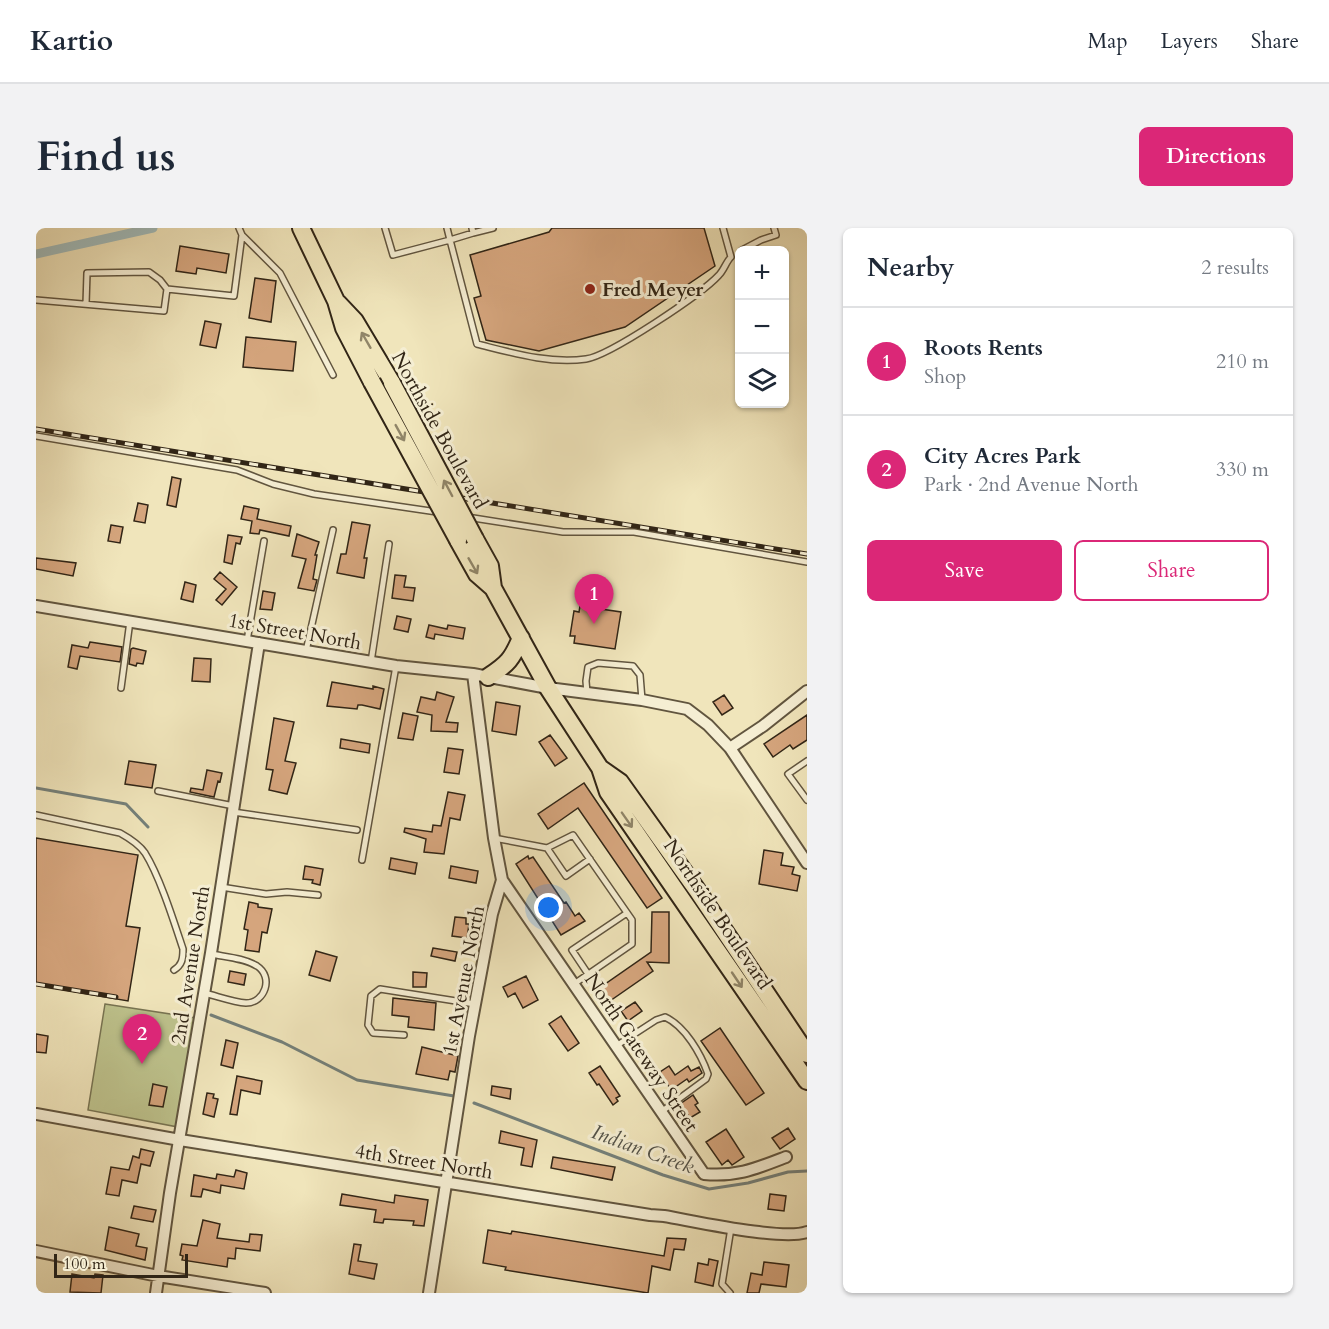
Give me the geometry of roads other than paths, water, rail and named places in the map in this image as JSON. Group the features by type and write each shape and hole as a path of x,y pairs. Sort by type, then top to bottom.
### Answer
{"main road":[{"name":"Northside Boulevard","path":"301,228 336,300 344,328 372,382 467,540"},
{"name":"Northside Boulevard","path":"336,300 355,321 392,384 467,540 477,574 493,588 548,688 600,768 608,792 807,1081"},
{"path":"481,676 507,665 521,638"},
{"name":"Northside Boulevard","path":"600,768 620,782 697,890 807,1054"}],"street":[{"name":"1st Street North","path":"36,606 370,662 481,676 687,709 708,725 730,748 807,863"},
{"name":"2nd Avenue North","path":"156,1293 259,643"},
{"name":"1st Avenue North","path":"429,1293 475,1004 492,914 502,880 494,838 481,676"},
{"path":"730,748 807,691"},
{"name":"North Gateway Street","path":"502,880 704,1174 727,1176 786,1157"},
{"name":"4th Street North","path":"36,1114 180,1140 767,1233 800,1234 807,1232"},
{"path":"36,1251 158,1276 265,1293"}],"lane":[{"path":"239,228 242,235 280,273 333,375"},
{"path":"385,228 393,255 450,240 473,231 492,228"},
{"path":"447,228 477,344 535,358 561,361 589,359 624,342 710,282 720,274 731,256 735,254"},
{"path":"723,228 731,256"},
{"path":"750,246 776,235 774,228"},
{"path":"167,289 234,296 242,235"},
{"path":"36,300 164,311 167,289 149,272 87,273 86,304"},
{"path":"36,436 237,470 273,484 314,494 564,532 634,532 807,562"},
{"path":"306,651 333,530"},
{"path":"247,641 264,541"},
{"path":"370,662 389,544"},
{"path":"121,688 130,621"},
{"path":"587,693 588,667 598,663 633,666 640,675 642,700"},
{"path":"362,860 396,666"},
{"path":"807,761 788,774 807,800"},
{"path":"158,791 233,809 357,830"},
{"path":"36,815 120,833 130,838 144,852 156,876 183,950 183,958 179,967 174,970"},
{"path":"494,838 548,848 573,835 632,920 632,944 574,984"},
{"path":"548,848 566,876 590,859"},
{"path":"221,887 266,894 287,892 318,895"},
{"path":"588,974 572,950 627,913"},
{"path":"204,993 245,1003 255,1002 261,997 266,987 266,979 257,966 238,959 211,954"},
{"path":"404,1035 373,1033 368,1025 371,996 380,990 475,1004"},
{"path":"616,1046 646,1026 665,1017 674,1021 691,1043 708,1074 706,1079 661,1112"},
{"path":"730,1293 722,1284 731,1227"}],"waterway":[{"path":"36,254 153,228"},
{"name":"Indian Creek","path":"36,788 126,804 148,827"},
{"name":"Indian Creek","path":"211,1015 282,1042 357,1080 454,1096"},
{"name":"Indian Creek","path":"474,1103 663,1175 709,1189 748,1183 788,1172 807,1171"}],"railway":[{"path":"36,429 807,554"},
{"path":"36,984 116,997"}],"place":[{"name":"Fred Meyer","path":"590,289"},
{"name":"Roots Rents","path":"594,624"},
{"name":"City Acres Park","path":"142,1064"}]}
